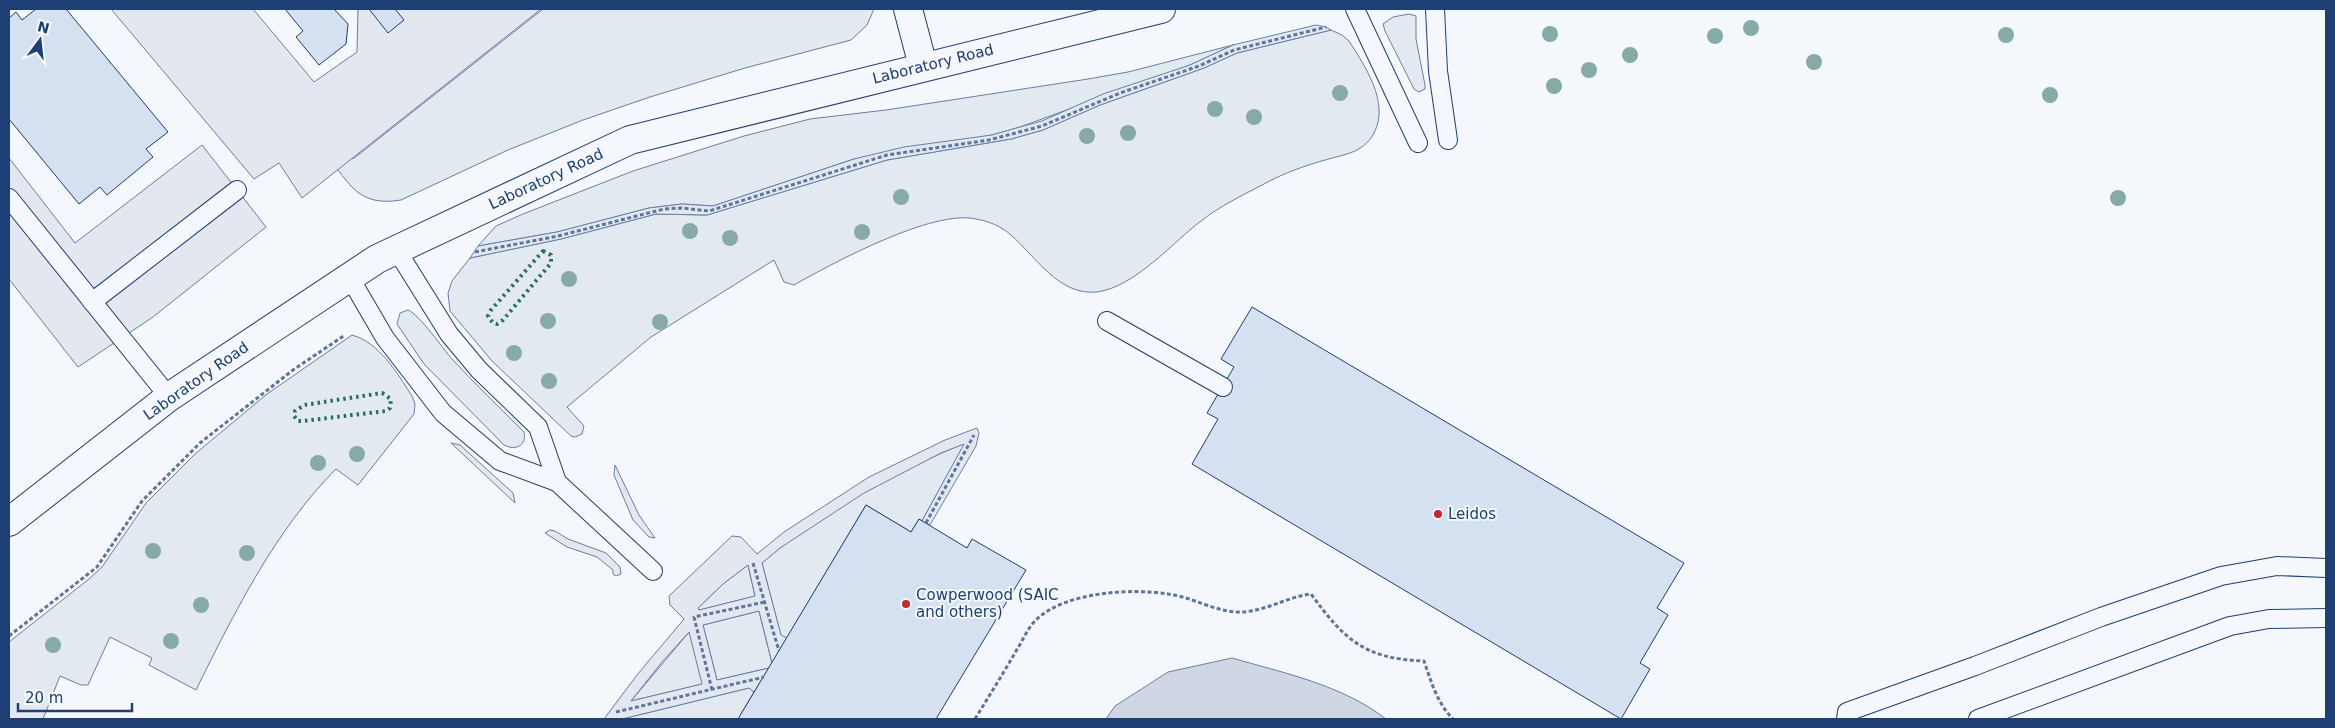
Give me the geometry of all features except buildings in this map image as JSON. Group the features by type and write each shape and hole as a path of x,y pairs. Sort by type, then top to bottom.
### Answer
{"street":[{"path":"908,9 923,66"},
{"name":"Laboratory Road","path":"9,522 169,397 396,249 630,140 923,66 1161,9"}],"lane":[{"path":"1355,9 1418,143"},
{"path":"1435,9 1438,71 1448,140"},
{"path":"92,302 237,190"},
{"path":"9,198 169,397"},
{"path":"396,249 449,334 479,370 538,427 557,482"},
{"path":"350,278 385,338 443,413 500,461 557,482 653,571"},
{"path":"1107,321 1223,386"},
{"path":"1846,719 1847,712 1975,666 2101,617 2221,576 2277,566 2326,568"},
{"path":"1978,719 2230,626 2269,618 2326,618"}],"path":[{"path":"475,252 558,236 650,212 682,208 709,211 887,155 989,140 1015,134 1042,126 1120,93 1199,66 1234,50 1326,27"},
{"path":"9,636 97,566 142,501 200,443 293,370 345,336"},
{"path":"926,523 974,435"},
{"path":"753,563 779,651"},
{"path":"975,719 1037,619 1060,605 1084,597 1108,593 1155,592 1178,595 1226,610 1242,612 1262,609 1300,595 1311,594 1333,624 1352,641 1371,652 1392,658 1424,661 1436,694 1445,711 1452,719"},
{"path":"712,690 694,617 765,602"},
{"path":"616,712 764,677"}],"shaded area":[{"path":"111,9 253,9 314,82 357,52 358,9 541,9 302,198 279,163 254,179"},
{"path":"543,9 874,9 867,25 851,40 745,68 583,120 508,150 401,200 375,200 365,197 342,176 327,155 334,136 353,159"},
{"path":"1409,14 1416,16 1416,39 1425,85 1425,89 1419,92 1414,89 1383,24 1393,17"},
{"path":"1316,25 1331,30 1237,53 1204,68 1100,105 1043,130 1011,139 887,160 707,215 656,214 561,239 470,258 478,246 557,232 649,208 682,204 713,206 854,159 904,147 992,135 1042,121 1103,94 1190,65 1233,45"},
{"path":"1331,30 1349,41 1374,85 1379,109 1378,121 1374,133 1368,141 1355,151 1287,173 1216,210 1139,273 1111,288 1097,292 1083,292 1071,288 1049,273 1003,229 994,224 976,219 957,218 935,222 910,230 857,252 794,285 784,282 774,260 651,337 567,407 584,426 582,434 575,437 571,436 492,361 450,311 448,293 452,281 470,258 561,239 656,214 707,215 887,160 1011,139 1043,130 1100,105 1204,68 1237,53"},
{"path":"1233,45 1190,65 1020,127 992,135 854,159 713,206 682,204 649,208 557,232 478,246 496,226 523,214 633,171 744,136 810,119 886,110 1128,72"},
{"path":"202,145 266,227 153,317 78,367 9,279 9,158 75,243"},
{"path":"408,310 419,318 453,360 524,432 522,444 516,447 504,445 424,364 397,324 400,313"},
{"path":"352,335 371,345 387,360 412,396 415,404 414,414 358,485 336,469 294,518 275,545 241,602 196,690 149,665 152,658 110,637 88,685 81,685 60,676 43,719 9,719 9,642 102,567 146,503 195,454 267,394"},
{"path":"977,428 979,433 976,446 930,525 922,521 964,444 941,453 864,493 780,548 762,563 781,635 787,638 772,663 759,611 703,625 717,680 769,668 754,692 749,688 622,719 604,719 637,675 684,619 670,605 669,596 732,536 741,537 757,554 784,532 869,477 945,440","holes":["748,565 755,596 699,610 698,608 723,584","689,632 702,684 631,701 662,662"]},
{"path":"451,443 460,445 513,493 515,503"},
{"path":"965,443 922,521 919,519 911,532 866,505 787,638 781,636 762,563 808,527 859,495 911,467"},
{"path":"615,465 639,515 655,538 649,537 633,520 614,475"},
{"path":"550,530 606,553 620,567 621,574 616,576 613,574 613,570 597,557 567,547 545,533"},
{"path":"748,565 755,596 700,610 698,608 723,584"},
{"path":"759,611 772,663 769,668 717,680 703,625"},
{"path":"690,631 703,684 631,701"},
{"path":"1232,658 1312,681 1351,697 1386,719 1106,719 1115,706 1168,672"},
{"path":"749,688 754,692 738,719 622,719"}],"hedge":[{"path":"543,251 551,255 551,263 503,320 497,324 493,323 488,316 491,310 543,251"},
{"path":"382,393 391,399 390,408 386,411 303,421 298,421 294,416 295,411 304,405 382,393"}],"place":[{"name":"Leidos","path":"1438,514"},
{"name":"Cowperwood (SAIC and others)","path":"906,604"}]}
